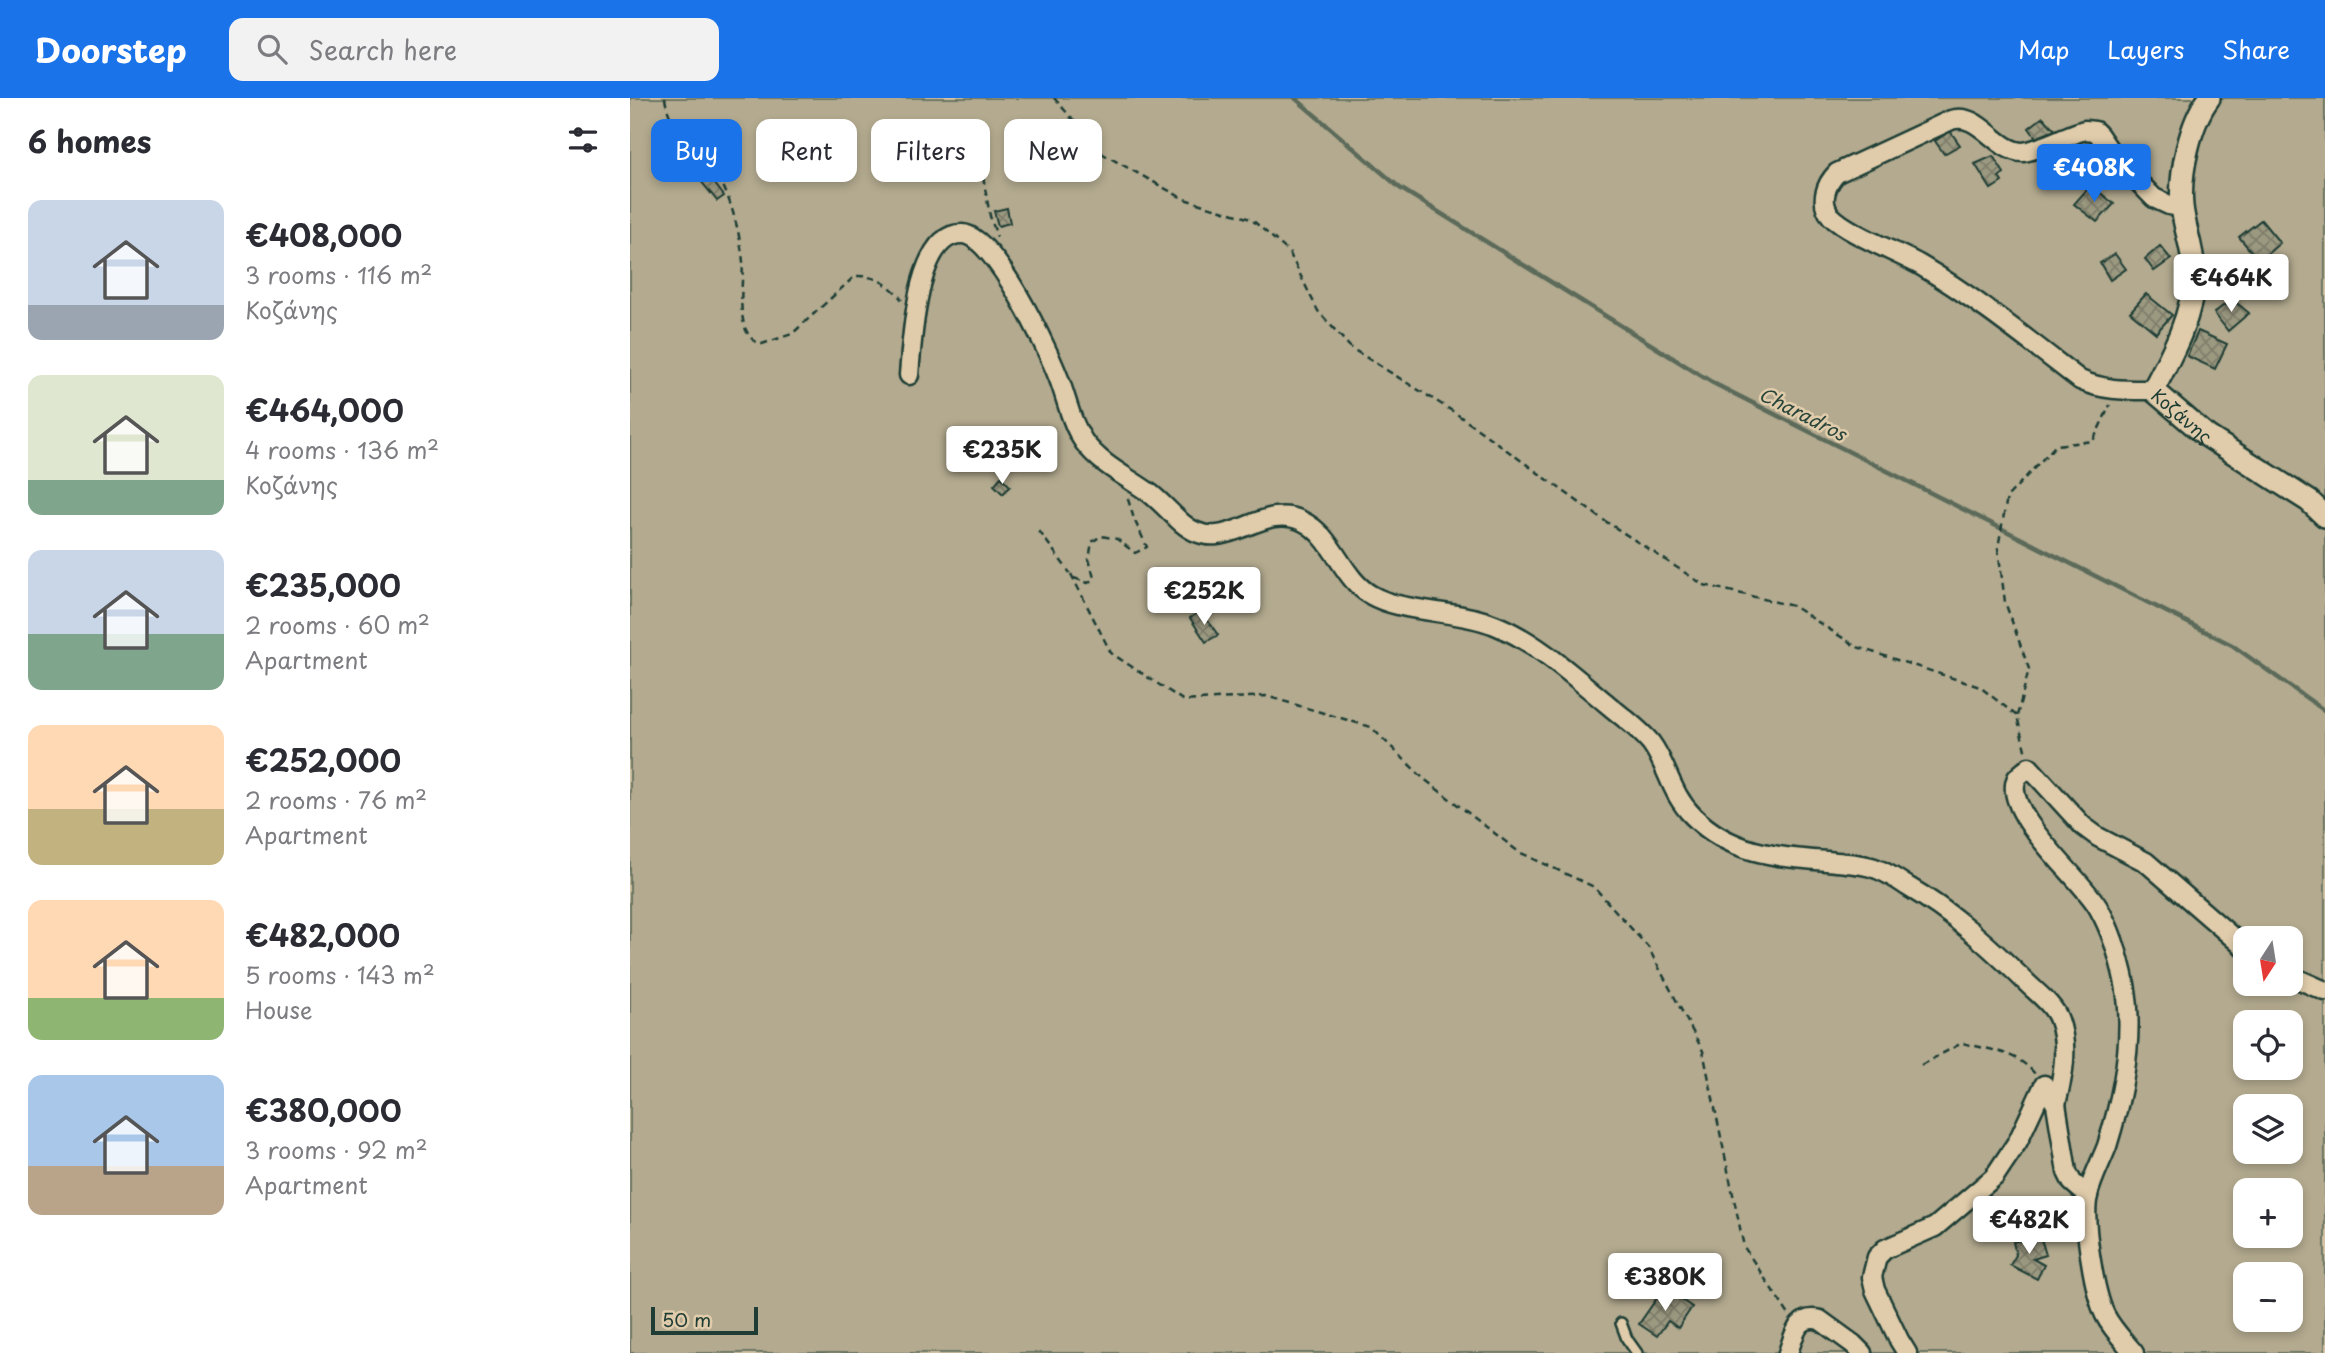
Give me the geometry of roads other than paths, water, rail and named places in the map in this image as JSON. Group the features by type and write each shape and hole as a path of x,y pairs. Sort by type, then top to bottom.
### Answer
{"street":[{"name":"Κοζάνης","path":"2209,98 2202,107 2191,137 2183,173 2182,207 2194,273 2192,293 2179,338 2153,390 2207,436 2317,505"},
{"path":"2153,390 2114,391 2080,380 1990,310 1919,265 1831,216 1826,207 1826,189 1837,173 1951,120 1964,118 2006,148 2021,152 2084,130 2095,131 2114,157 2154,198 2182,207"},
{"path":"909,375 915,316 925,271 934,249 946,238 965,233 979,241 1010,280 1031,317 1058,376 1076,428 1098,458 1150,494 1186,527 1204,536 1224,535 1275,516 1290,516 1306,522 1320,533 1359,585 1370,595 1403,605 1469,617 1496,625 1517,636 1557,662 1642,733 1654,747 1671,787 1686,809 1714,834 1758,854 1856,864 1878,869 1924,895 1979,935 2057,1014 2064,1039 2064,1075 2056,1104"},
{"path":"2134,1353 2104,1313 2092,1270 2087,1220 2088,1196 2107,1144 2125,1069 2128,1009 2119,964 2100,910 2085,889 2039,839 2020,805 2016,796 2018,776 2029,767 2083,826 2146,862 2233,938"},
{"path":"2303,981 2325,991"},
{"path":"1907,1353 1875,1290 1872,1277 1877,1257 1885,1249 1935,1227 1994,1177 2018,1141 2044,1085 2056,1104 2067,1172 2088,1196"},
{"path":"1788,1353 1798,1326 1807,1319 1820,1320 1861,1353"}],"lane":[{"path":"1621,1323 1627,1339 1637,1353"}],"waterway":[{"name":"Charadros","path":"1295,98 1400,188 1713,383 2232,645 2325,711"}]}
